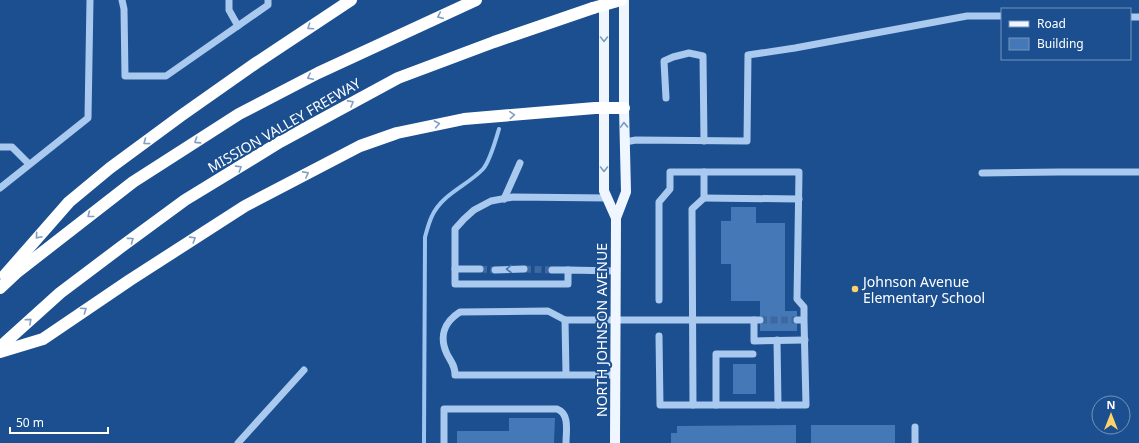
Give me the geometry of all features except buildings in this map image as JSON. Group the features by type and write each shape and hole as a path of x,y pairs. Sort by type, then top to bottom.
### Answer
{"highway":[{"path":"0,280 69,202 110,168 256,63 351,0"},
{"name":"MISSION VALLEY FREEWAY","path":"0,288 16,273 133,182 239,114 318,73 476,0"},
{"name":"MISSION VALLEY FREEWAY","path":"0,347 60,293 185,200 280,142 398,78 494,42 593,8 622,0"},
{"path":"0,352 43,339 130,280 245,206 360,146 397,134 464,119 604,108 624,108"}],"main road":[{"name":"NORTH JOHNSON AVENUE","path":"604,0 604,191 616,218"},
{"name":"NORTH JOHNSON AVENUE","path":"615,443 616,218 626,192 622,0"}],"street":[{"path":"0,188 88,118 90,0"},
{"path":"122,0 124,9 125,76 166,76 268,5 268,0"},
{"path":"229,0 229,10 238,26"},
{"path":"624,142 636,140 747,141 748,55 795,48 967,16 1001,16"},
{"path":"666,98 664,61 672,57 689,53 703,56 704,141"},
{"path":"0,147 12,147 29,164"},
{"path":"504,199 520,163"},
{"path":"659,300 659,202 670,188 670,172 799,172 798,299 804,307 801,320 805,340 806,405 660,405 659,336"},
{"path":"704,172 704,198"},
{"path":"982,173 1139,172"},
{"path":"568,270 568,284 455,284 455,229 474,210 491,201 513,197 608,198"},
{"path":"693,405 692,209 704,198 799,199"},
{"path":"495,270 524,269"},
{"path":"455,270 480,270"},
{"path":"552,270 616,271"},
{"path":"615,375 455,375 455,367 446,352 443,336 445,328 453,316 460,312 548,311 565,320 757,320 754,341 805,340"},
{"path":"565,320 566,374"},
{"path":"777,340 778,405"},
{"path":"716,405 716,354 753,354"},
{"path":"238,443 304,370"},
{"path":"444,443 444,409 561,410 566,418 566,443"},
{"path":"915,427 915,443"}],"waterway":[{"path":"424,443 425,237 429,223 436,208 448,196 477,175 486,165 499,129"}],"tunnel":[{"path":"480,269 495,270"},
{"path":"524,269 552,270"},
{"path":"760,320 797,320"}],"place":[{"name":"Johnson Avenue Elementary School","path":"855,289"}]}
